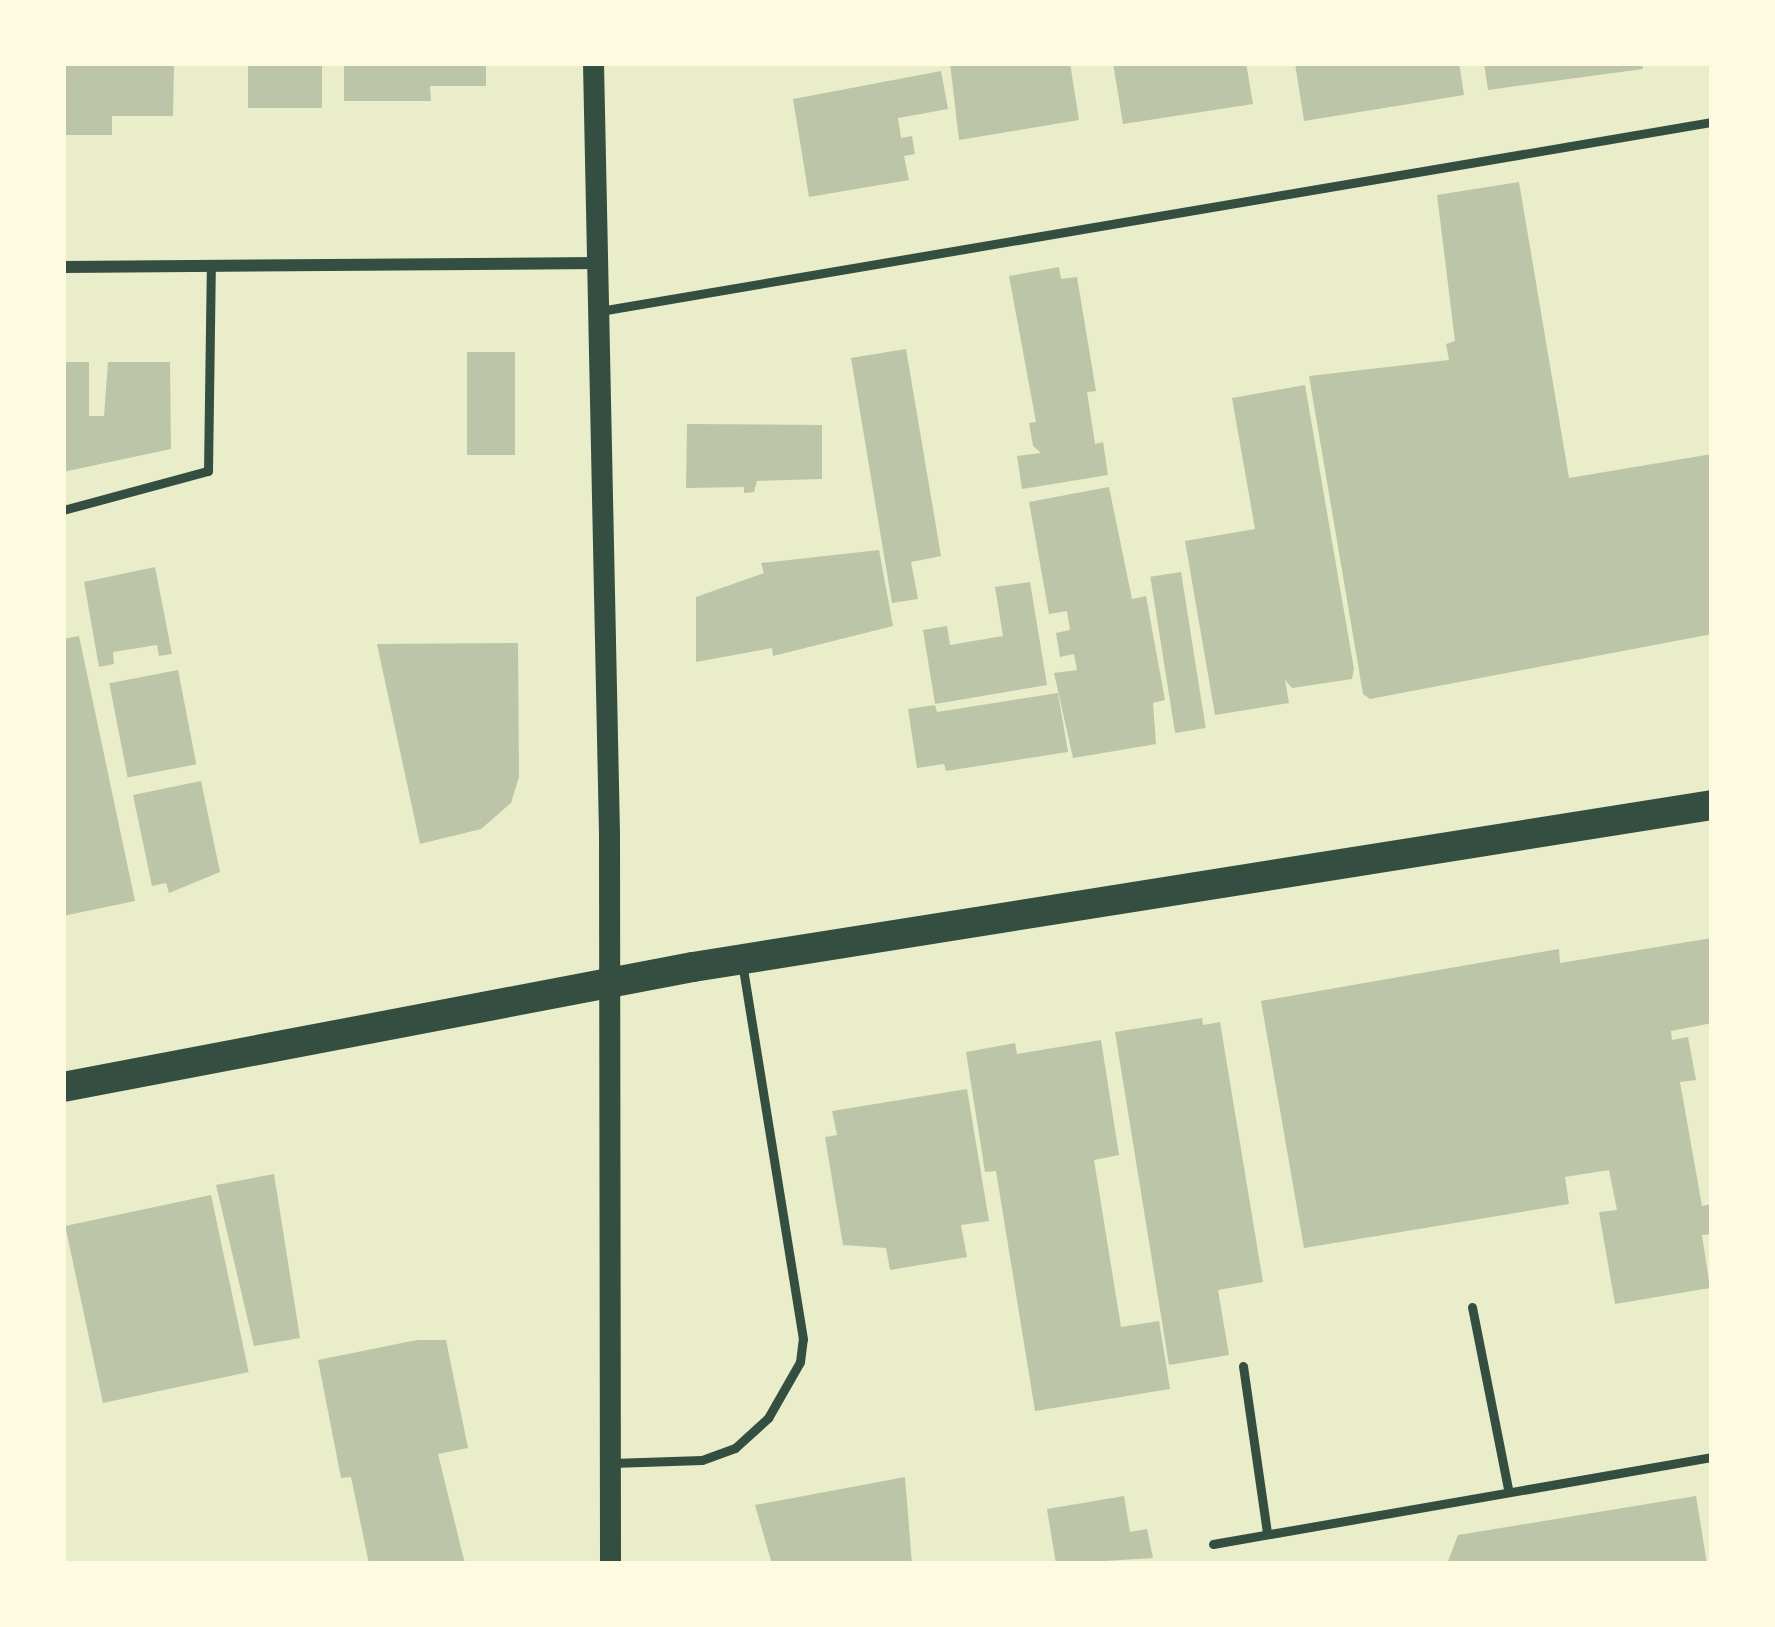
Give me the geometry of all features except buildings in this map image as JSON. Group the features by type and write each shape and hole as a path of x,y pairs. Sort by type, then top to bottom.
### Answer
{"main road":[{"path":"63,1087 741,959 1712,805"}],"street":[{"path":"593,63 600,263 610,1564"},
{"path":"63,267 600,263"}],"lane":[{"path":"600,311 1712,122"},
{"path":"63,509 208,471 211,266"},
{"path":"608,1463 702,1460 735,1448 768,1418 800,1362 741,959"},
{"path":"1472,1307 1508,1490"},
{"path":"1243,1366 1267,1533"},
{"path":"1213,1544 1712,1457"}]}
